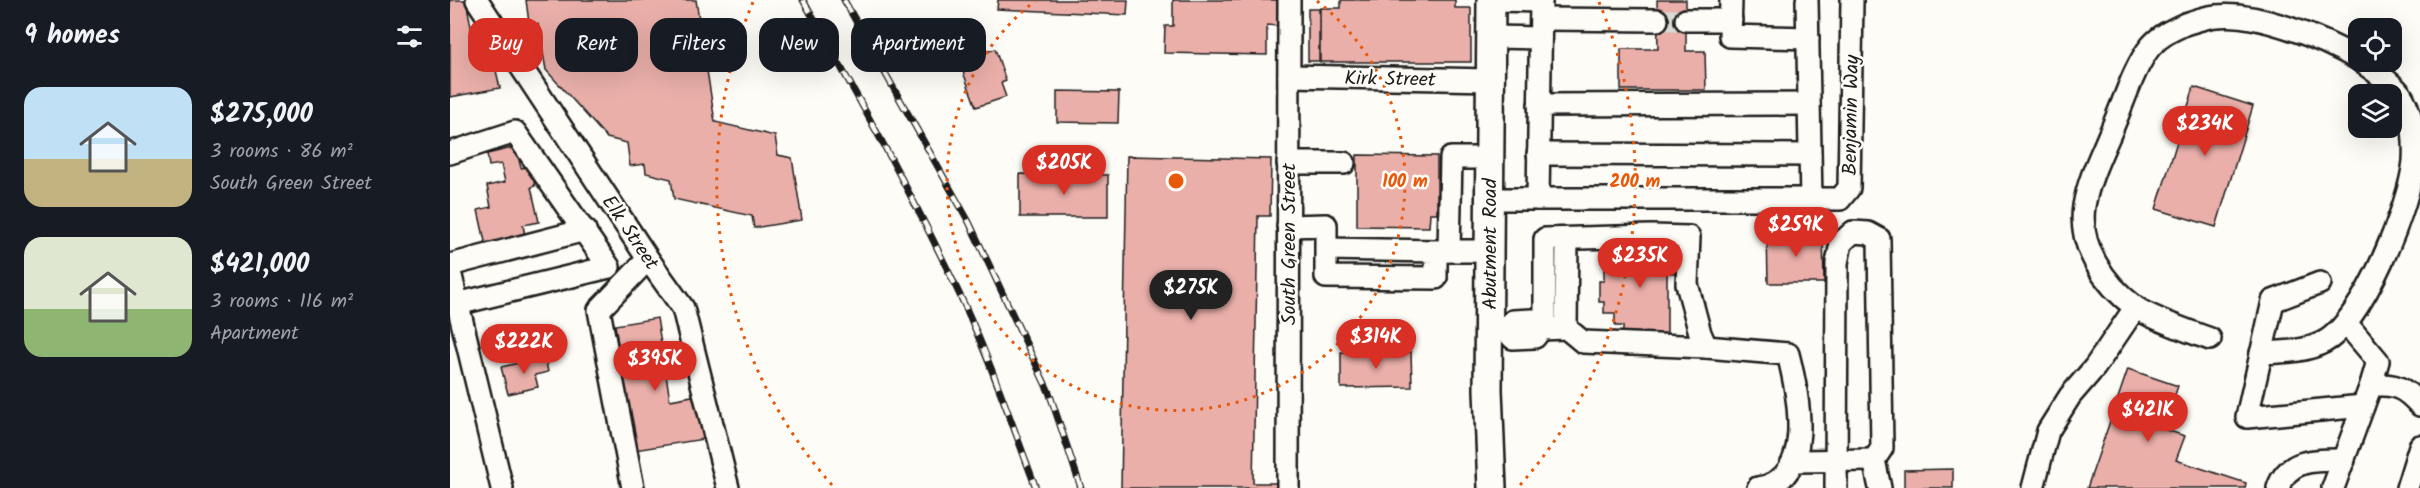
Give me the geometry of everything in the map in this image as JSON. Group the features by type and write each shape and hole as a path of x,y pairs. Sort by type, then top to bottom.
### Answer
{"main road":[{"name":"Abutment Road","path":"1491,0 1489,251 1497,329 1488,390 1492,488"}],"street":[{"name":"Elk Street","path":"477,0 648,259 683,308 728,488"},
{"name":"South Green Street","path":"1288,488 1289,0"},
{"path":"1491,0 1541,14 1657,20"},
{"path":"1807,0 1811,200"},
{"name":"Benjamin Way","path":"1489,199 1840,199 1849,188 1852,0"},
{"path":"1686,20 1731,10 1730,36 1808,38"},
{"path":"1491,37 1541,14"},
{"path":"1538,199 1541,14"},
{"path":"2210,339 2135,308 2106,279 2092,258 2086,237 2084,207 2092,175 2138,69 2150,47 2167,31 2196,20 2216,16 2235,16 2285,26 2348,53"},
{"path":"2261,353 2294,351 2325,342 2346,323 2368,290 2400,215 2414,161 2412,125 2416,94 2379,72"},
{"name":"Kirk Street","path":"1289,76 1491,80"},
{"path":"1539,105 1809,104"},
{"path":"450,153 515,132 609,267 457,304"},
{"path":"1538,154 1810,155"},
{"path":"1288,226 1326,225 1326,277 1436,278 1443,251 1451,158 1490,158"},
{"path":"1288,163 1344,163"},
{"path":"450,265 585,230"},
{"path":"1836,488 1837,263 1841,243 1853,232 1868,233 1879,239 1882,448 1874,460 1880,488"},
{"path":"1551,329 1545,239 1689,237 1687,284 1706,347"},
{"path":"1326,249 1489,251"},
{"path":"633,488 599,310 648,259"},
{"path":"450,273 457,304 456,326 502,488"},
{"path":"2320,284 2273,301 2247,417 2363,406"},
{"path":"2033,488 2048,431 2070,396 2095,367 2135,308"},
{"path":"1497,329 1513,321 1533,320 1583,342 1706,347 1788,354 1797,390 1798,438 1795,461 1786,476 1775,483 1758,488"},
{"path":"2333,488 2378,361 2346,323"},
{"path":"2371,385 2388,384 2407,391 2420,405"},
{"path":"2407,488 2420,446"},
{"path":"1795,461 1874,460"},
{"path":"2278,488 2281,480 2294,466 2309,460 2343,460"}],"building":[{"path":"450,0 466,0 469,18 468,72 496,72 500,88 450,97"},
{"path":"526,0 696,0 699,18 650,18 650,72 707,72 715,122 775,136 778,155 792,158 802,220 754,228 752,216 674,199 671,179 646,173 645,164 630,166 627,143 607,138 546,70 543,53 543,18 528,18"},
{"path":"998,0 1128,0 1127,15 997,9"},
{"path":"1173,0 1278,0 1278,26 1267,25 1267,55 1164,53 1165,26 1173,26"},
{"path":"1341,0 1455,0 1455,8 1471,8 1471,62 1320,62 1320,8 1341,8"},
{"path":"1657,0 1686,0 1686,51 1705,51 1706,90 1621,90 1621,49 1658,49"},
{"path":"1308,9 1319,9 1319,61 1308,61"},
{"path":"995,49 1006,81 1001,83 1006,97 976,107 963,72 986,72 986,52"},
{"path":"2194,87 2253,106 2216,227 2156,209"},
{"path":"1057,91 1119,92 1118,123 1057,122"},
{"path":"516,147 521,168 530,166 535,186 531,187 539,222 523,225 525,236 486,246 478,210 491,207 487,186 505,182 501,164 489,166 487,154"},
{"path":"1357,155 1437,156 1437,213 1430,213 1429,227 1357,226"},
{"path":"1127,156 1271,159 1270,216 1258,216 1253,483 1279,483 1279,488 1121,488"},
{"path":"1020,174 1108,175 1108,217 1020,217"},
{"path":"1823,232 1824,283 1768,283 1767,233"},
{"path":"1624,248 1682,248 1682,273 1667,273 1667,335 1623,335 1623,326 1615,326 1615,313 1604,313 1604,302 1599,302 1599,281 1604,281 1604,267 1615,267 1615,256 1624,256"},
{"path":"657,318 670,400 703,394 710,438 635,450 615,325"},
{"path":"1341,352 1411,352 1412,387 1341,388"},
{"path":"545,357 548,372 535,375 538,387 508,394 501,367"},
{"path":"2128,369 2178,386 2163,429 2185,436 2176,460 2246,483 2245,488 2087,488"},
{"path":"1953,469 1953,488 1904,488 1904,470"}],"tunnel":[{"path":"1657,20 1686,20"}],"railway":[{"path":"803,0 887,151 965,306 1036,488"},
{"path":"844,0 969,222 1049,392 1081,488"}]}
